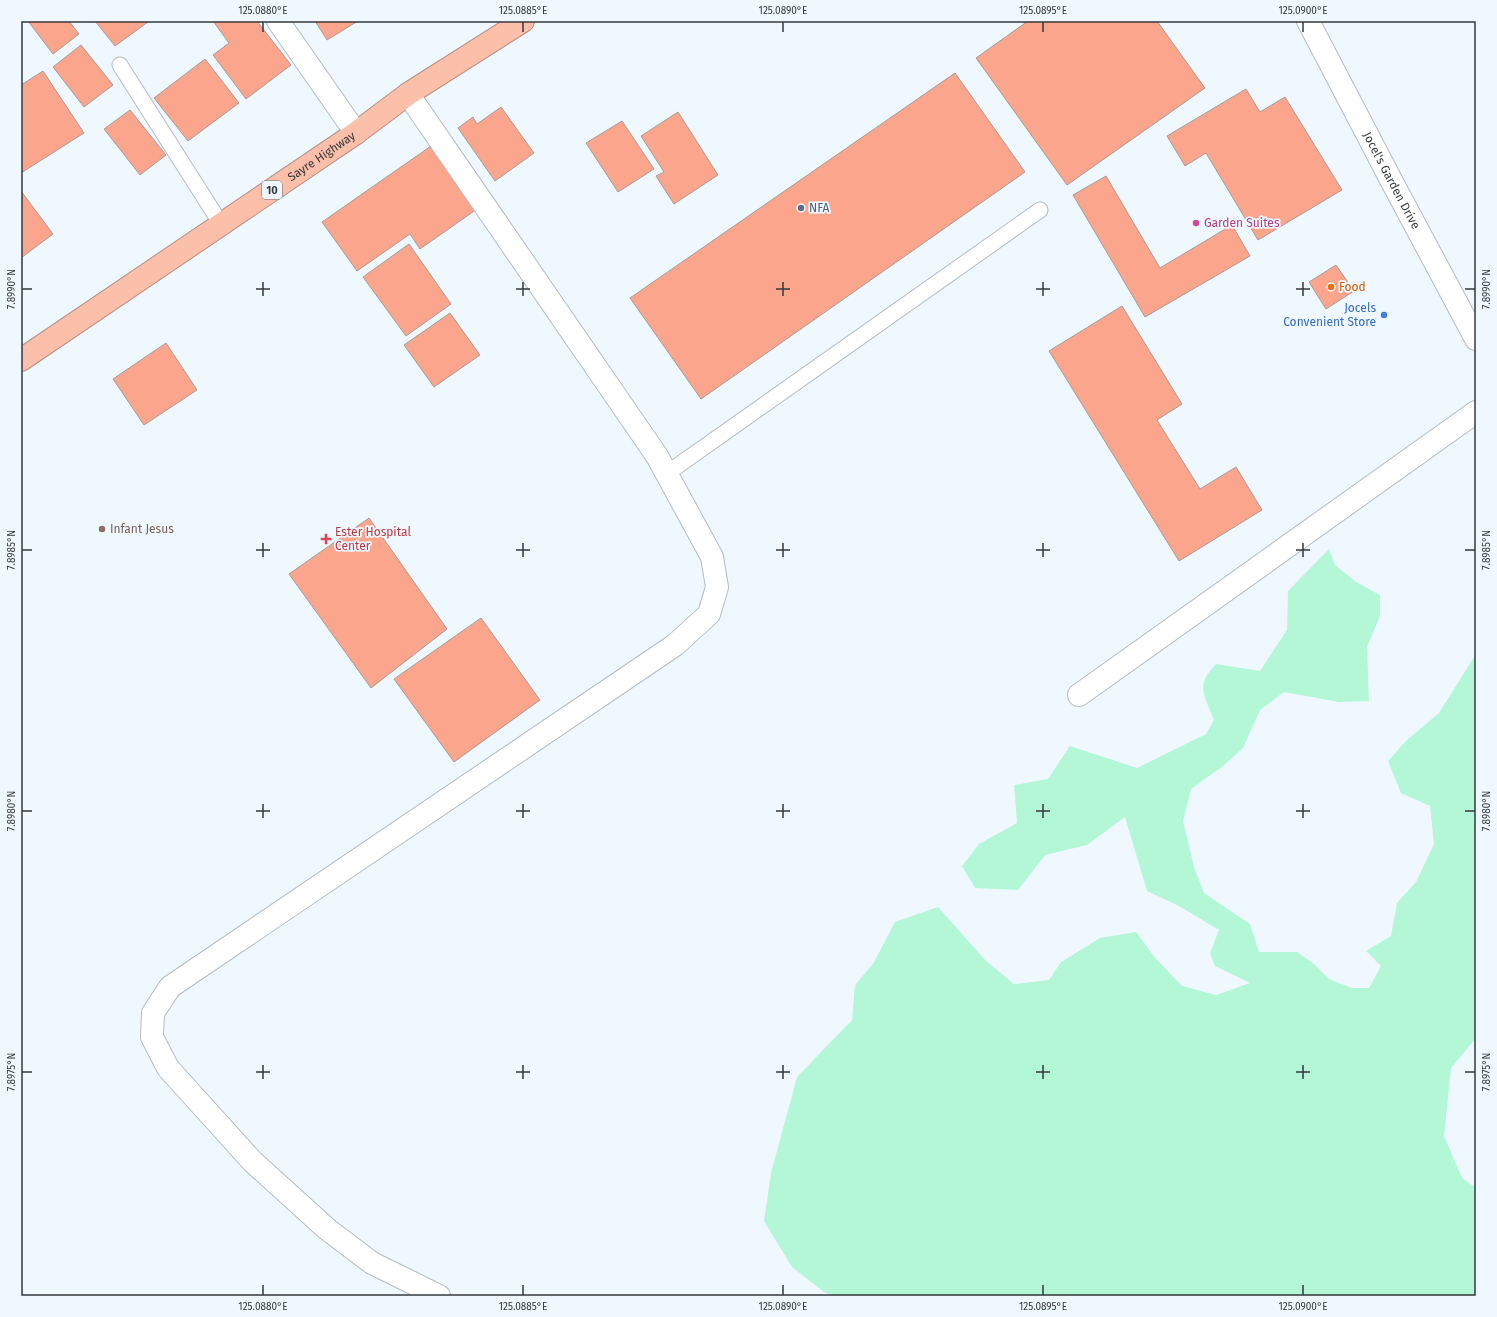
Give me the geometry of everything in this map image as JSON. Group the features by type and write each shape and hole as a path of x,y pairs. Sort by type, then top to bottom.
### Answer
{"highway":[{"name":"Sayre Highway","path":"21,360 356,133 408,94 523,21"}],"street":[{"path":"278,21 356,133"},
{"name":"Jocel's Garden Drive","path":"1308,21 1476,339"},
{"path":"408,94 657,456 712,557 717,587 710,614 675,645 170,987 153,1013 152,1037 168,1068 253,1162 327,1229 372,1263 439,1296"},
{"path":"1079,695 1476,412"}],"lane":[{"path":"120,65 221,224"},
{"path":"666,474 1040,210"}],"green space":[{"path":"1329,549 1335,565 1356,582 1380,595 1380,616 1367,647 1369,701 1339,702 1284,692 1260,710 1243,748 1223,766 1191,789 1183,821 1194,867 1204,893 1250,924 1259,952 1297,952 1313,963 1329,979 1352,988 1369,988 1381,966 1366,951 1391,936 1397,903 1416,882 1434,844 1430,806 1401,793 1388,761 1406,741 1439,713 1476,654 1476,1038 1451,1068 1444,1136 1462,1178 1476,1188 1476,1296 833,1296 824,1292 792,1267 764,1221 771,1173 797,1077 852,1020 855,985 873,964 895,922 938,907 985,960 1014,984 1049,980 1061,962 1100,938 1136,932 1156,959 1182,986 1216,995 1250,983 1215,966 1210,953 1219,930 1179,906 1147,891 1125,817 1087,845 1045,855 1018,890 975,888 962,866 979,844 1017,823 1014,785 1048,779 1070,746 1137,768 1206,734 1214,720 1203,690 1205,678 1209,671 1216,664 1260,671 1287,630 1288,591"}],"building":[{"path":"28,21 69,21 79,34 53,54"},
{"path":"95,21 147,21 148,22 115,46"},
{"path":"213,21 257,21 291,65 246,99 213,55 229,43"},
{"path":"315,21 358,21 327,40"},
{"path":"1028,21 1157,21 1205,88 1067,185 976,58"},
{"path":"81,45 113,85 84,107 53,67"},
{"path":"205,59 239,103 188,141 154,98"},
{"path":"43,71 84,133 21,173 21,85"},
{"path":"955,73 1025,172 701,399 630,298"},
{"path":"1246,89 1260,112 1285,97 1342,190 1258,240 1206,153 1185,166 1167,136"},
{"path":"501,107 534,153 495,181 458,128 473,117 477,124"},
{"path":"130,110 166,155 140,175 104,129"},
{"path":"678,112 718,175 674,204 656,176 664,172 641,136"},
{"path":"622,121 654,169 618,192 586,143"},
{"path":"431,146 477,209 420,249 410,234 357,271 322,222"},
{"path":"1106,176 1160,268 1232,225 1250,256 1145,317 1073,195"},
{"path":"21,191 53,234 21,258"},
{"path":"409,244 451,304 406,336 363,277"},
{"name":"Food","path":"1336,265 1354,291 1326,309 1309,282"},
{"path":"1122,306 1182,404 1157,420 1200,489 1236,467 1262,510 1179,561 1049,351"},
{"path":"450,313 480,355 434,387 404,345"},
{"path":"166,343 197,390 144,425 113,379"},
{"path":"369,518 447,629 371,688 289,574"},
{"path":"481,618 540,700 454,762 394,679"}],"place":[{"name":"NFA","path":"801,208"},
{"name":"Garden Suites","path":"1196,223"},
{"name":"Food","path":"1331,287"},
{"name":"Jocels Convenient Store","path":"1384,315"},
{"name":"Infant Jesus","path":"102,529"},
{"name":"Ester Hospital Center","path":"326,539"}]}
